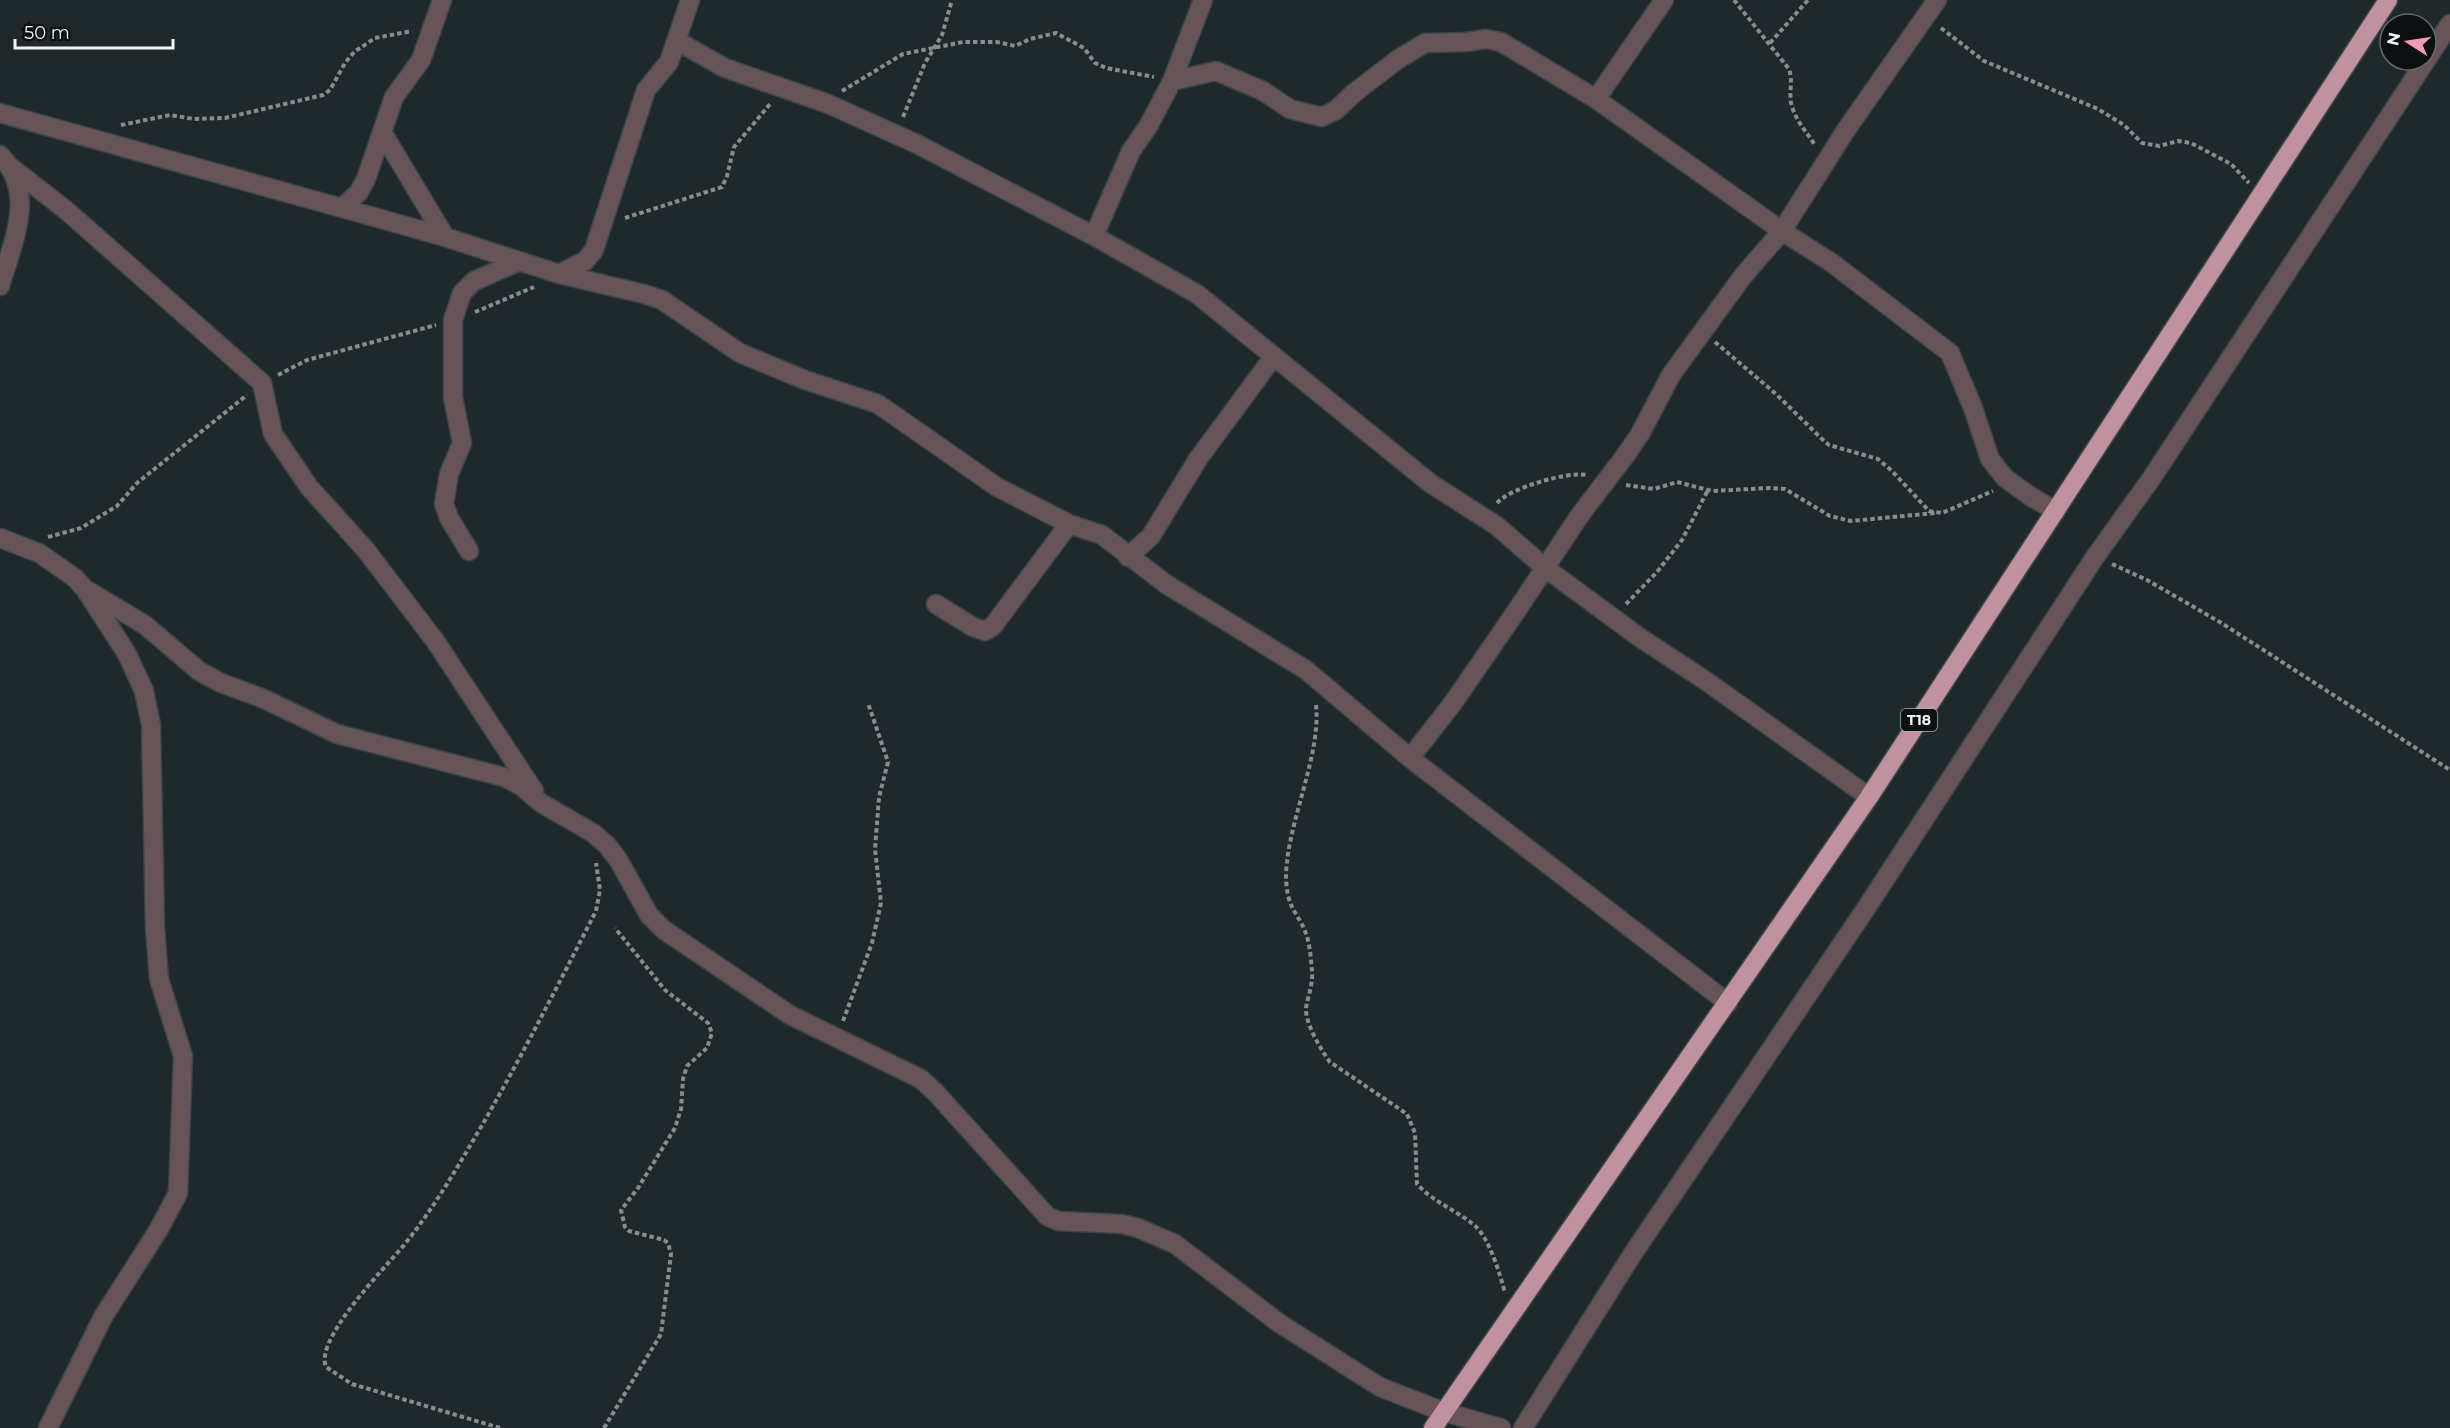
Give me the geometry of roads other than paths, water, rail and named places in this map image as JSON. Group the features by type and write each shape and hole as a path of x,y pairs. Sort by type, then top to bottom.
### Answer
{"highway":[{"name":"T18","path":"1434,1428 1869,797 2388,0"}],"street":[{"path":"559,274 585,261 594,250 646,90 669,62 690,0"},
{"path":"1094,236 1131,151 1149,125 1172,81 1203,0"},
{"path":"1596,99 1664,0"},
{"path":"342,208 359,192 366,179 394,97 421,60 441,3"},
{"path":"1410,758 1453,703 1511,620 1544,567 1640,434 1671,375 1743,276 1782,231 1823,165 1932,7"},
{"path":"1523,1428 1632,1255 1867,907 2095,557 2151,478 2450,24"},
{"path":"1172,81 1216,71 1263,91 1290,109 1322,117 1336,110 1397,60 1425,43 1486,39 1503,44 1596,99 1782,231 1832,263 1950,353 1973,408 1990,459 2011,482 2056,511"},
{"path":"677,41 725,68 826,103 896,135 1094,236 1197,294 1414,470 1485,518 1544,567 1613,618 1869,797"},
{"path":"0,113 445,237 559,274 662,300 740,353 806,380 878,404 997,487 1069,524 1102,535 1128,557 1188,598 1306,670 1410,758 1728,1003"},
{"path":"382,132 445,237"},
{"path":"0,286 21,206 19,190 6,161"},
{"path":"6,161 67,211 262,383 273,434 309,487 365,549 436,642 542,803"},
{"path":"469,551 449,518 444,504 449,474 462,443 453,397 453,320 462,293 474,281 520,261"},
{"path":"1128,557 1151,536 1198,459 1274,356"},
{"path":"936,604 973,627 985,631 993,626 1069,524"},
{"path":"0,538 25,546 49,558 85,589 145,625 199,671 221,683 262,698 337,734 504,777 521,786 542,803 592,833 607,845 619,861 649,915 664,930 790,1016 921,1079 1047,1216 1058,1221 1122,1224 1138,1228 1175,1244 1279,1323 1370,1381 1395,1395 1501,1428"},
{"path":"48,1428 103,1317 173,1206 180,1179 183,1056 159,979 155,928 152,725 144,691 127,654 85,589"}]}
